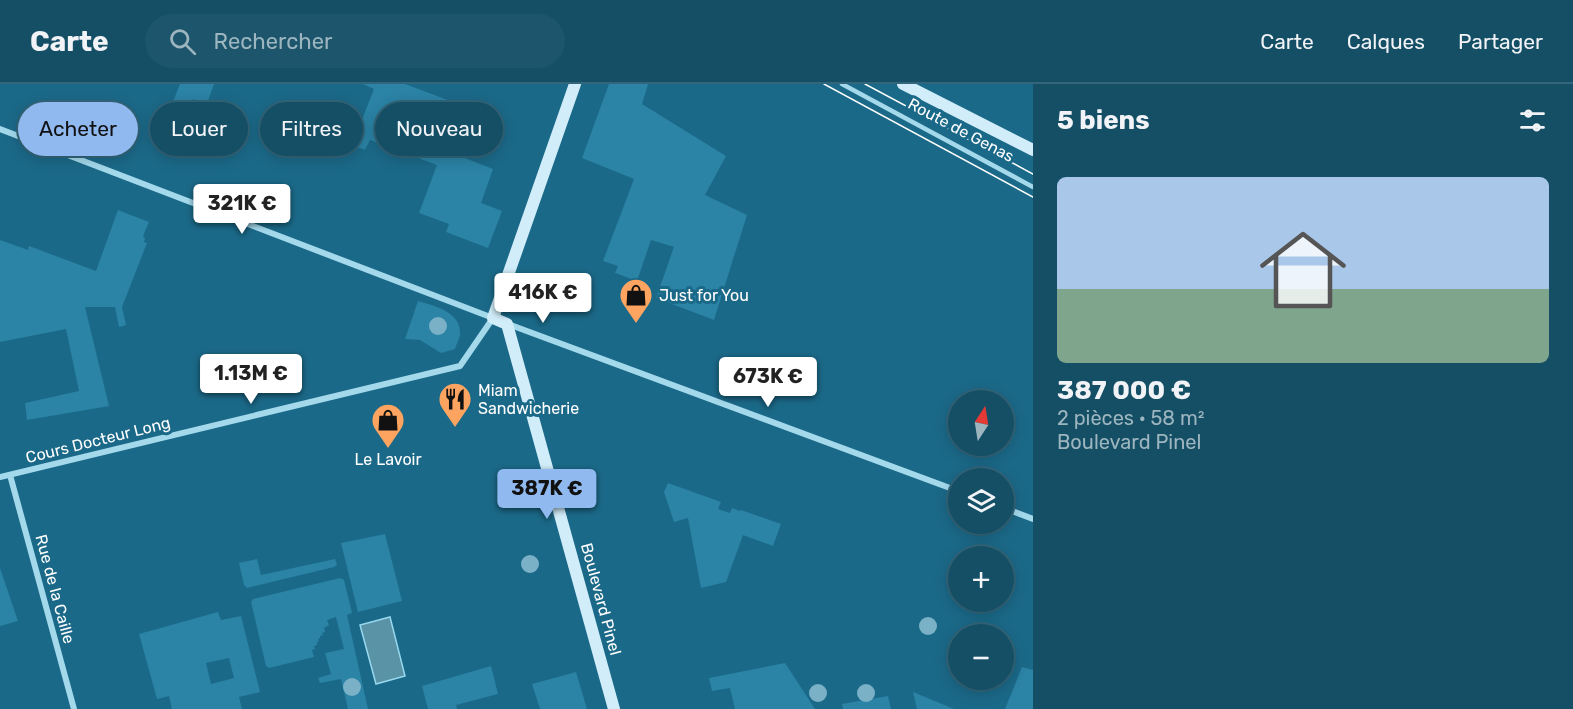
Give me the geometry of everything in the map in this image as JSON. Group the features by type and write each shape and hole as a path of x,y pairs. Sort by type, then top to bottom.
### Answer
{"main road":[{"path":"507,324 493,318 575,84"},
{"name":"Route de Genas","path":"903,84 1033,150"},
{"name":"Boulevard Pinel","path":"507,324 614,709"}],"street":[{"path":"0,129 493,318"},
{"name":"Cours Docteur Long","path":"0,477 460,366 493,318"},
{"path":"507,324 948,487"},
{"name":"Rue de la Caille","path":"10,475 74,709"},
{"path":"1014,512 1033,519"}],"lane":[{"name":"Route de Genas","path":"842,84 1033,187"}],"shaded area":[{"path":"180,84 214,84 208,102 193,99 192,102 173,102"},
{"path":"363,84 405,84 453,102 375,102 375,142 370,140 365,150 363,149 363,117 374,89"},
{"path":"609,84 648,84 642,104 726,156 705,195 747,215 714,320 656,298 674,247 651,240 637,281 615,273 618,266 603,261 634,179 582,158"},
{"path":"413,156 459,156 493,169 481,203 502,211 488,248 446,232 449,224 419,213 437,165"},
{"path":"118,210 149,222 143,236 144,242 147,243 122,307 126,325 119,327 115,307 85,307 109,406 27,420 25,403 79,391 66,329 0,342 0,240 28,250 29,246 96,271"},
{"path":"418,301 446,311 457,321 460,335 455,349 441,353 420,340 405,339"},
{"path":"668,483 721,502 718,509 730,513 732,508 741,510 781,524 773,546 743,535 726,582 701,588 688,518 674,522 664,492"},
{"path":"385,534 402,601 358,612 341,543"},
{"path":"257,559 261,575 335,559 337,565 247,588 244,585 239,563"},
{"path":"0,568 18,621 0,626"},
{"path":"340,578 344,580 352,613 347,615 368,709 348,709 341,679 320,683 318,678 331,674 325,653 344,649 336,617 327,620 329,625 324,628 325,632 318,639 319,642 314,646 315,649 312,650 314,657 269,668 266,666 251,602 253,599"},
{"path":"218,612 221,620 241,616 260,692 239,697 242,709 172,709 169,696 157,699 139,634","holes":["229,658 234,678 211,684 206,663"]},
{"path":"390,617 405,676 376,684 360,625"},
{"path":"785,663 815,709 735,709 730,688 712,691 709,678"},
{"path":"491,666 498,694 456,705 457,709 428,709 422,686"},
{"path":"1022,667 1033,670 1033,709 1005,709"},
{"path":"576,672 587,709 540,709 532,684"},
{"path":"913,692 954,709 917,709"},
{"path":"888,696 891,709 843,709 842,704"}],"tram line":[{"path":"824,84 1033,197"},
{"path":"865,84 1033,174"}],"place":[{"name":"Just for You","path":"636,324"},
{"name":"Miam Sandwicherie","path":"455,428"},
{"name":"Le Lavoir","path":"388,449"}]}
